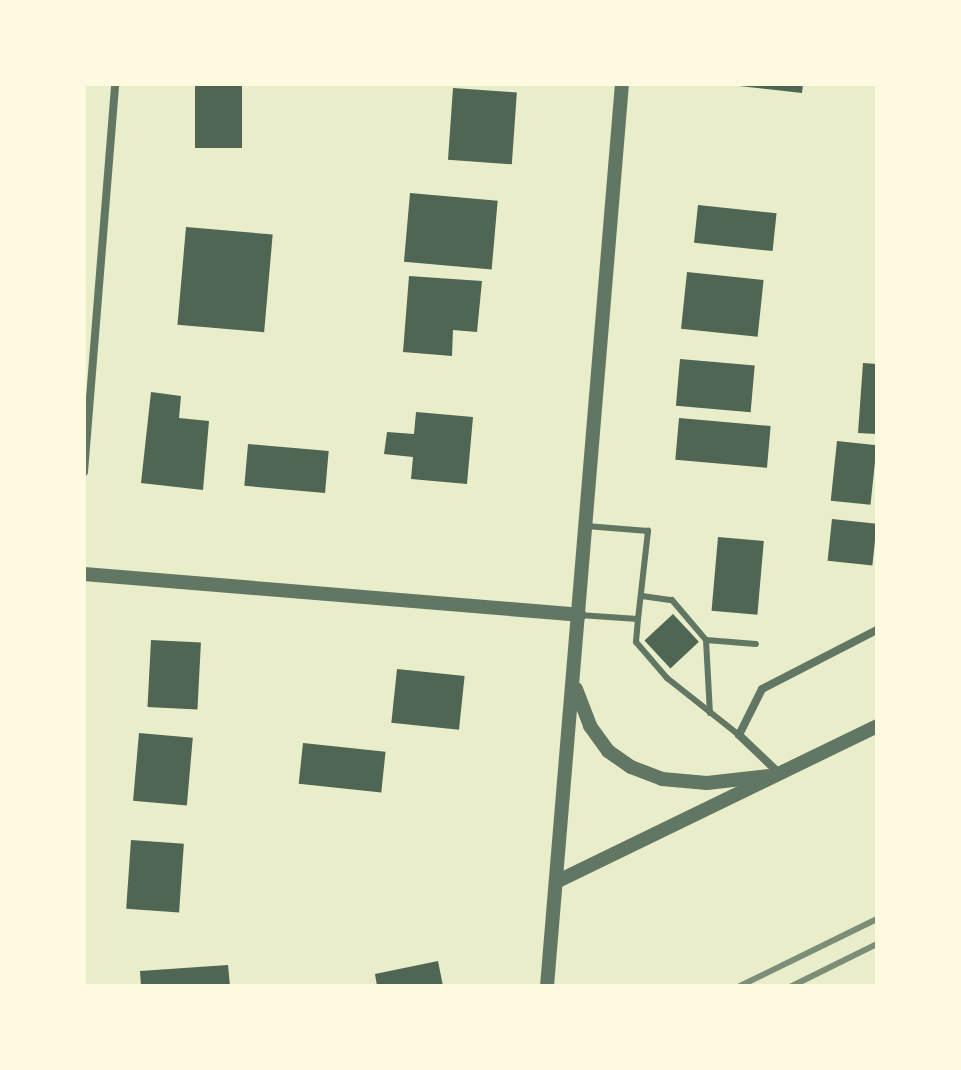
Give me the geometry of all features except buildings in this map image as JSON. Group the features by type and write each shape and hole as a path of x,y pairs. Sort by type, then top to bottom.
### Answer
{"street":[{"path":"84,472 115,84"},
{"path":"547,986 622,84"},
{"path":"84,574 579,615"},
{"path":"781,775 739,735 762,689 877,630"},
{"path":"574,683 590,726 608,751 631,767 662,779 707,783 781,775"},
{"path":"558,881 877,726"}],"lane":[{"path":"586,526 648,531 636,642 667,678 739,735"},
{"path":"642,596 672,600 706,640 710,713"},
{"path":"579,615 638,619"},
{"path":"706,640 756,644"}],"railway":[{"path":"740,986 877,919"},
{"path":"792,986 877,944"}]}
